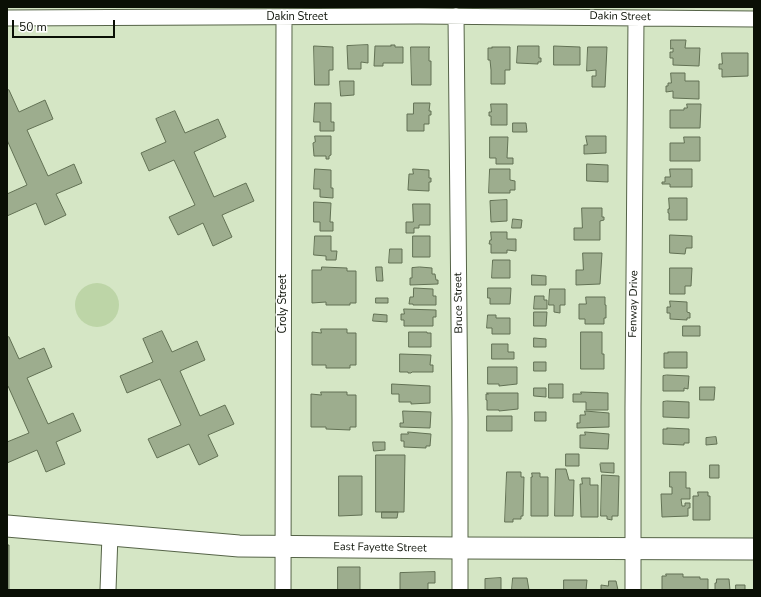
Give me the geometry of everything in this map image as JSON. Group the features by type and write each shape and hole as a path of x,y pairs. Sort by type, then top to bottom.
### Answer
{"street":[{"name":"Dakin Street","path":"7,18 284,17 440,12 456,16 754,19"},
{"name":"Bruce Street","path":"456,16 460,590"},
{"name":"Croly Street","path":"283,590 284,17"},
{"name":"Fenway Drive","path":"633,590 636,18"},
{"name":"East Fayette Street","path":"7,526 232,545 283,547 754,548"},
{"path":"108,590 110,535"}],"green space":[{"path":"97,283 109,287 115,293 119,305 115,317 109,323 97,327 85,323 79,317 75,305 79,293 85,287"}],"building":[{"path":"671,40 686,40 685,48 700,48 699,66 673,65 673,58 670,58 670,52 673,52 673,48 671,49"},
{"path":"368,45 368,63 361,62 361,69 348,69 347,46"},
{"path":"395,45 395,47 403,47 403,63 383,63 383,66 374,66 375,46"},
{"path":"314,46 333,47 333,70 329,70 329,85 315,85"},
{"path":"518,46 539,46 539,58 541,58 541,62 538,62 538,64 517,63"},
{"path":"554,46 580,47 580,65 554,65"},
{"path":"411,47 430,47 429,61 431,61 431,85 412,85"},
{"path":"510,47 510,70 505,70 505,84 491,84 488,48"},
{"path":"588,47 607,47 605,87 592,87 592,76 596,76 596,70 587,71"},
{"path":"722,53 748,53 748,76 722,77 722,69 719,69 719,64 722,64"},
{"path":"671,73 685,73 685,81 699,81 699,99 673,98 673,91 666,92 666,86 668,86 668,83 671,83"},
{"path":"340,81 354,81 354,95 341,96"},
{"path":"9,90 19,112 45,100 53,119 27,130 48,176 74,164 82,183 56,194 66,215 45,225 36,203 7,216 7,194 27,185 7,140 7,91"},
{"path":"315,103 331,103 331,122 334,122 334,131 320,131 320,122 314,122"},
{"path":"414,103 430,103 429,111 431,111 431,115 429,115 429,124 424,124 424,131 407,131 407,114 413,114"},
{"path":"491,104 507,104 507,125 491,125 491,116 489,116 489,112 491,112"},
{"path":"687,104 701,104 700,128 670,128 670,110 684,110 684,108 687,108"},
{"path":"175,111 185,133 218,119 226,137 194,152 214,197 246,183 254,201 222,215 232,237 213,246 203,223 178,235 169,217 195,205 174,160 149,171 141,153 166,142 156,119"},
{"path":"513,123 526,123 527,132 513,132"},
{"path":"315,136 331,136 331,155 329,156 329,159 326,159 326,156 314,156 313,143 315,142"},
{"path":"586,136 606,136 606,153 584,154 584,145 587,145"},
{"path":"490,137 508,137 507,158 513,158 513,164 496,164 496,158 490,158"},
{"path":"684,137 700,137 700,161 670,161 670,143 684,143"},
{"path":"587,164 608,165 608,182 587,181"},
{"path":"315,169 331,170 331,188 333,188 333,198 320,197 320,189 314,189"},
{"path":"413,169 429,170 429,178 431,178 431,182 429,182 429,191 408,190 409,174 413,174"},
{"path":"490,169 510,169 510,180 515,181 515,190 510,190 510,193 489,193"},
{"path":"670,169 692,169 692,187 670,187 670,184 662,184 662,182 665,182 665,177 670,177"},
{"path":"669,198 687,198 687,220 669,220"},
{"path":"507,200 507,221 491,222 490,201"},
{"path":"314,202 331,203 330,222 333,222 333,231 320,231 320,222 314,222"},
{"path":"413,204 430,204 430,225 419,225 419,228 414,228 414,233 406,233 406,222 413,222"},
{"path":"582,208 602,208 602,217 604,217 604,220 600,221 600,240 574,240 574,228 582,228"},
{"path":"513,219 522,220 521,228 512,228"},
{"path":"491,232 507,232 507,239 516,239 516,251 507,250 507,253 491,253 491,244 489,244 491,240"},
{"path":"670,235 692,236 692,248 686,248 685,254 670,253"},
{"path":"315,236 331,236 331,251 337,251 336,260 326,260 326,256 314,255"},
{"path":"413,236 430,236 430,257 413,257"},
{"path":"390,249 402,249 402,263 389,263"},
{"path":"583,253 602,253 600,284 576,285 576,270 583,270"},
{"path":"493,260 510,260 510,278 492,278"},
{"path":"322,267 347,268 347,271 356,271 356,303 350,303 350,305 326,305 326,302 312,303 312,270 321,270"},
{"path":"376,267 382,267 383,281 377,281"},
{"path":"412,268 432,268 432,274 435,274 438,284 410,285"},
{"path":"670,268 692,268 691,286 685,286 685,294 670,294"},
{"path":"532,275 546,276 546,285 532,285"},
{"path":"414,288 433,289 433,296 436,296 436,305 409,304 410,297 413,297"},
{"path":"488,288 511,288 510,304 490,304 490,298 488,298"},
{"path":"550,289 565,289 565,305 560,305 560,313 554,312 554,305 549,305"},
{"path":"535,296 544,296 544,300 547,300 547,309 534,309"},
{"path":"586,297 605,297 606,318 604,318 604,324 585,324 585,319 579,319 579,304 586,304"},
{"path":"376,298 388,298 388,303 376,303"},
{"path":"670,301 687,302 687,312 690,313 690,318 687,318 687,320 670,319 670,313 667,313 667,307 670,307"},
{"path":"404,309 436,310 436,317 433,317 433,326 404,326 404,320 401,320 401,314 404,314"},
{"path":"534,312 547,312 546,326 534,326"},
{"path":"374,314 387,315 387,322 373,321"},
{"path":"488,315 496,315 496,318 510,318 510,334 492,334 492,328 487,328"},
{"path":"683,326 700,326 700,336 683,336"},
{"path":"321,329 347,329 347,333 356,333 356,365 350,365 350,368 326,368 326,365 312,365 312,332 321,333"},
{"path":"162,331 172,352 197,341 205,360 180,371 200,416 225,405 234,424 208,435 218,456 199,465 189,444 157,458 148,439 181,425 160,379 127,393 120,376 153,362 143,339"},
{"path":"409,332 431,333 431,347 409,347"},
{"path":"581,332 602,332 604,369 581,369"},
{"path":"9,337 19,359 44,348 52,367 27,378 48,424 73,413 81,431 56,442 65,464 46,472 37,450 7,463 7,442 29,433 7,386 7,338"},
{"path":"534,338 546,339 546,347 534,347"},
{"path":"492,344 508,344 508,352 514,352 514,359 492,359"},
{"path":"687,352 687,368 664,368 664,353"},
{"path":"400,354 431,355 430,365 433,365 433,372 400,372"},
{"path":"534,362 546,362 546,371 534,371"},
{"path":"488,367 517,367 517,384 499,386 499,384 488,384"},
{"path":"663,376 689,376 688,389 684,388 684,391 663,391"},
{"path":"392,384 430,386 430,403 411,404 411,402 399,402 399,394 392,394"},
{"path":"549,384 563,384 563,398 549,398"},
{"path":"700,387 715,387 714,400 700,400"},
{"path":"534,388 546,388 546,397 534,396"},
{"path":"321,392 347,392 347,395 356,395 356,427 350,427 350,430 311,427 311,394 321,395"},
{"path":"581,392 608,393 608,410 586,410 586,402 573,402 573,394 581,394"},
{"path":"487,393 518,393 518,409 499,411 487,410"},
{"path":"663,402 689,402 689,418 663,417"},
{"path":"403,411 431,412 430,428 400,427 400,423 403,423"},
{"path":"585,411 609,413 609,427 577,428 577,423 580,423 580,415 585,415"},
{"path":"535,412 546,412 546,421 535,421"},
{"path":"487,416 512,416 512,431 487,431"},
{"path":"663,429 689,429 689,443 684,443 684,445 663,444"},
{"path":"408,432 431,434 430,446 426,446 426,448 404,447 404,441 401,441 401,434 408,434"},
{"path":"585,432 609,434 608,449 580,448 580,435 585,435"},
{"path":"716,437 717,444 706,445 706,438"},
{"path":"373,442 385,442 385,450 374,451"},
{"path":"566,454 579,454 579,466 566,466"},
{"path":"376,455 405,455 404,512 376,512"},
{"path":"601,463 614,463 614,473 601,472"},
{"path":"710,465 719,465 719,478 710,478"},
{"path":"556,469 566,469 569,480 574,480 573,516 555,516"},
{"path":"507,472 521,472 521,477 524,477 523,516 521,516 521,519 513,519 513,522 505,522"},
{"path":"670,472 686,472 686,488 690,488 690,499 681,499 682,506 685,506 685,503 690,503 690,508 688,508 688,516 662,517 661,494 672,494 672,487 670,487"},
{"path":"532,473 540,473 540,477 548,477 548,516 531,516"},
{"path":"602,475 619,476 618,516 612,516 612,520 607,519 607,516 601,516"},
{"path":"339,476 362,476 362,515 339,516"},
{"path":"582,478 590,478 590,485 598,485 598,517 581,517 580,484 582,484"},
{"path":"698,492 708,492 708,496 710,496 710,520 693,520 693,496 698,496"},
{"path":"382,512 398,512 397,518 382,518"},
{"path":"7,545 9,545 9,590 7,590"},
{"path":"338,567 360,567 360,590 338,590"},
{"path":"435,572 435,583 428,583 428,590 400,590 400,573"},
{"path":"666,574 683,574 683,577 700,577 700,579 708,579 708,590 662,590 662,576 666,576"},
{"path":"501,578 501,590 485,590 485,579"},
{"path":"513,578 527,578 529,590 512,590"},
{"path":"717,579 729,579 730,590 715,590 715,583"},
{"path":"564,580 587,580 586,590 564,590"},
{"path":"609,581 616,581 618,590 601,590 601,585 608,586"},
{"path":"736,585 745,585 745,590 736,590"}]}
